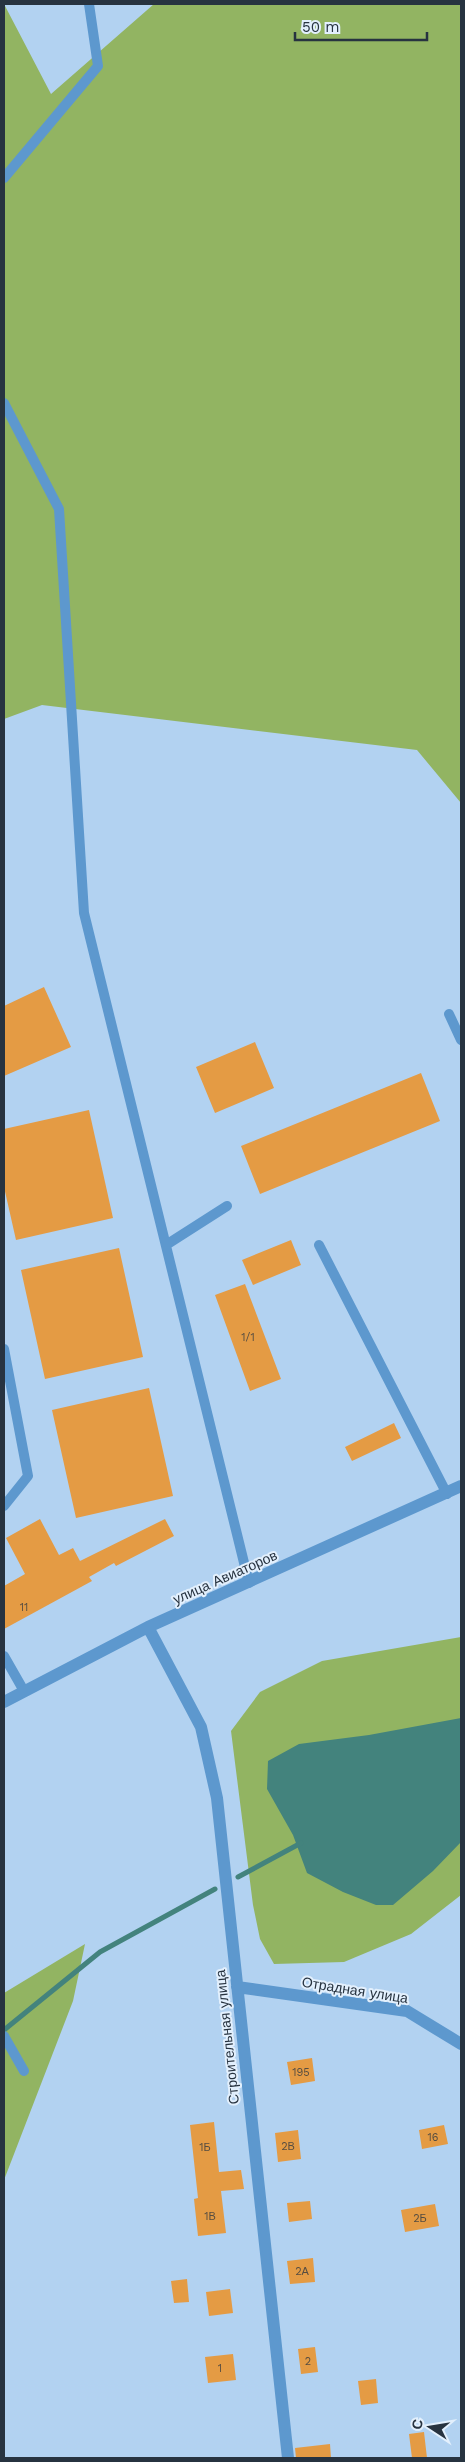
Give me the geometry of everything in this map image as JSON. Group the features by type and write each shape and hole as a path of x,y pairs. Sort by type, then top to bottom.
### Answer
{"street":[{"name":"улица Авиаторов","path":"4,1702 148,1627 447,1494 461,1486"},
{"name":"Строительная улица","path":"148,1627 201,1726 216,1798 288,2458"},
{"name":"Отрадная улица","path":"237,1987 407,2011 461,2044"}],"lane":[{"path":"4,178 98,66 89,4"},
{"path":"4,403 58,509 84,913 249,1583"},
{"path":"450,1014 461,1040"},
{"path":"166,1245 226,1206"},
{"path":"319,1245 447,1494"},
{"path":"4,1349 28,1476 4,1506"},
{"path":"4,1656 24,1691"},
{"path":"4,2036 24,2071"}],"green space":[{"path":"4,4 51,94 154,4 461,4 461,803 417,750 42,705 4,719"},
{"path":"461,1637 461,1895 411,1934 344,1962 274,1964 260,1939 253,1905 231,1731 260,1692 322,1661"},
{"path":"85,1944 73,2001 4,2180 4,1993"}],"shaded area":[{"path":"461,1718 461,1842 433,1871 393,1905 376,1905 343,1892 307,1873 293,1835 267,1789 268,1761 299,1744 369,1735"}],"building":[{"path":"44,987 71,1047 4,1076 4,1006"},
{"path":"255,1042 274,1088 215,1113 196,1067"},
{"path":"421,1073 440,1121 260,1194 241,1146"},
{"path":"89,1110 113,1218 16,1240 4,1187 4,1129"},
{"path":"291,1240 301,1265 253,1285 242,1260"},
{"path":"119,1248 143,1357 45,1379 21,1270"},
{"path":"245,1284 281,1379 250,1391 215,1295"},
{"path":"149,1388 173,1496 76,1518 52,1410"},
{"path":"394,1423 401,1438 352,1461 345,1447"},
{"path":"40,1519 59,1555 73,1548 80,1561 165,1519 174,1536 116,1566 114,1563 89,1577 92,1581 4,1629 4,1586 25,1574 6,1538"},
{"path":"312,2058 315,2081 291,2085 287,2062"},
{"path":"214,2122 219,2172 241,2170 244,2189 221,2191 226,2233 198,2236 194,2199 198,2198 190,2125"},
{"path":"444,2125 448,2144 422,2149 419,2130"},
{"path":"298,2130 301,2159 278,2162 275,2133"},
{"path":"310,2201 312,2219 289,2222 287,2203"},
{"path":"435,2204 439,2226 405,2232 401,2210"},
{"path":"313,2258 315,2282 290,2284 287,2261"},
{"path":"187,2279 189,2302 174,2303 171,2281"},
{"path":"230,2289 233,2313 209,2316 206,2292"},
{"path":"315,2347 318,2372 301,2374 298,2349"},
{"path":"233,2354 236,2380 208,2383 205,2357"},
{"path":"376,2379 378,2403 361,2405 358,2381"},
{"path":"424,2432 427,2458 412,2458 409,2434"},
{"path":"330,2444 331,2458 296,2458 295,2448"}],"waterway":[{"path":"238,1877 301,1843"},
{"path":"4,2030 100,1952 215,1889"}]}
